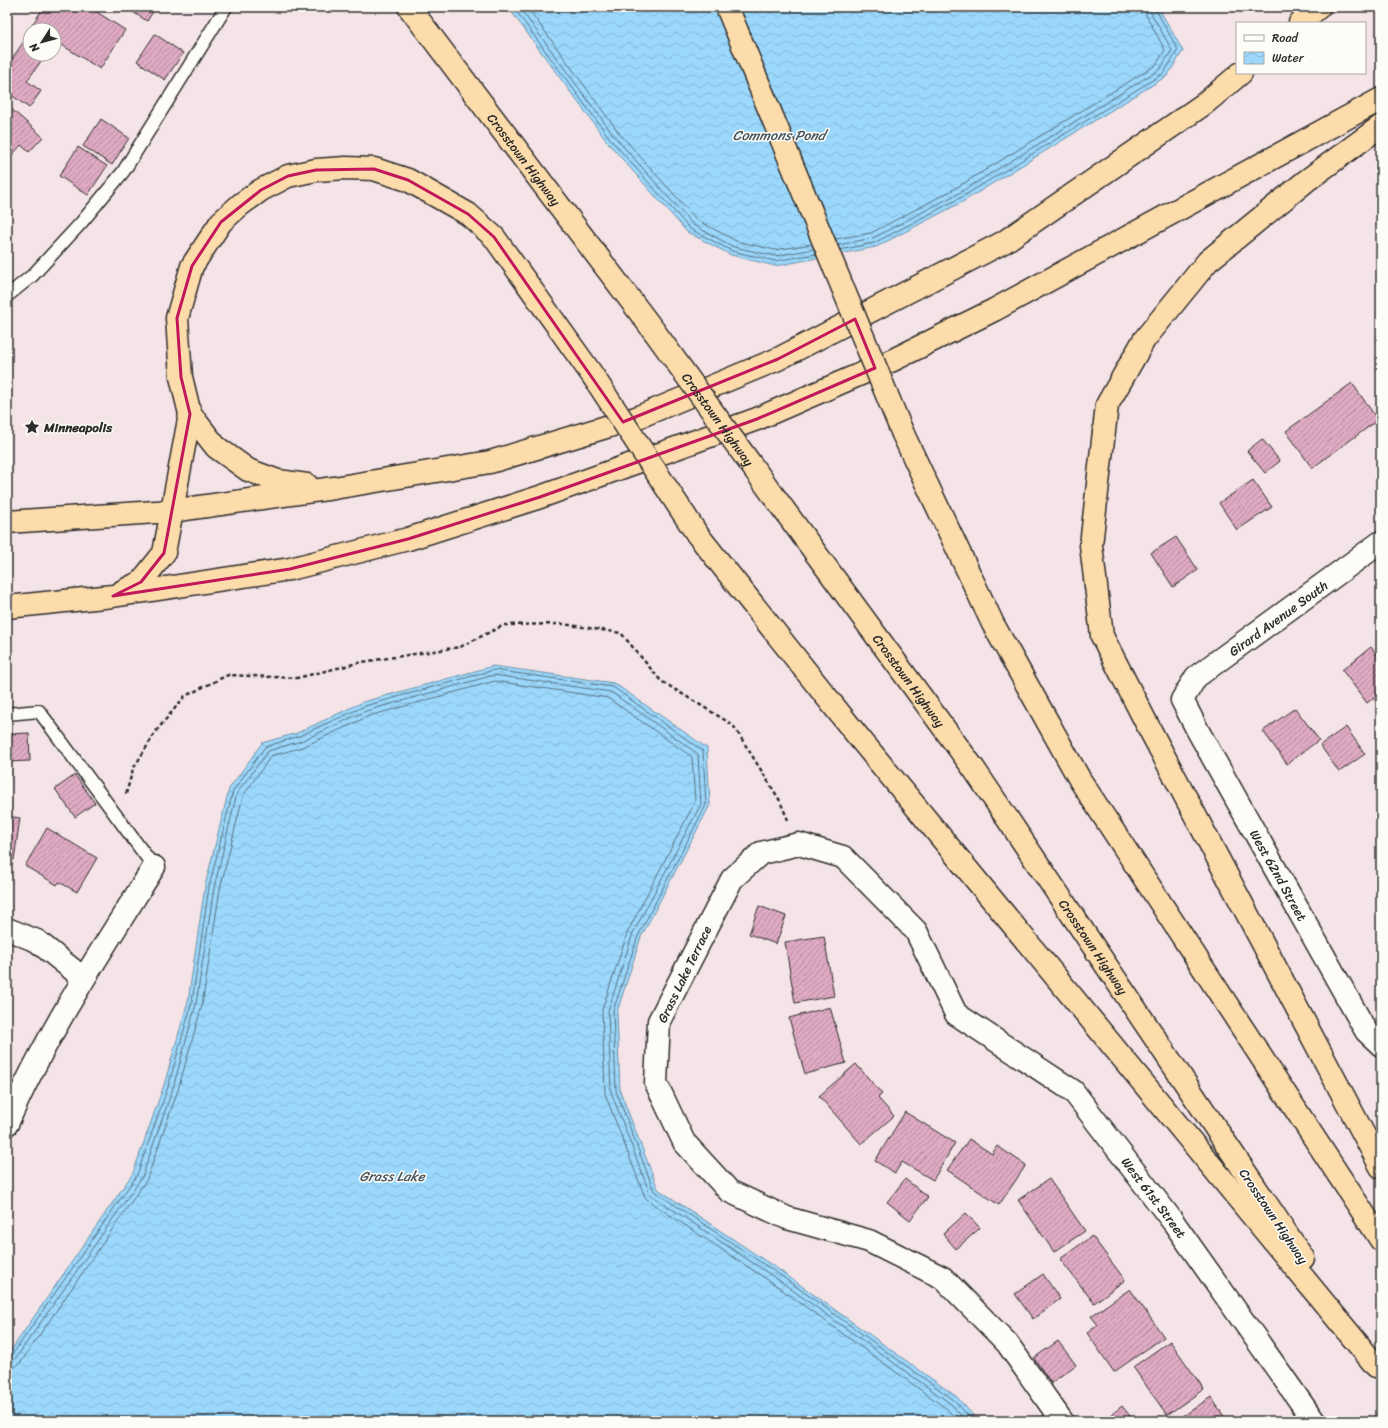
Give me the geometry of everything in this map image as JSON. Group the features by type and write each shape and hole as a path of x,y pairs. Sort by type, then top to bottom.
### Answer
{"highway":[{"name":"Crosstown Highway","path":"409,7 654,332 974,769 1378,1370"},
{"path":"727,7 903,434 993,624 1080,780 1381,1240"},
{"path":"1301,22 1319,7"},
{"path":"7,522 171,511 334,488 490,462 636,418 778,359 1004,242 1204,104 1240,74"},
{"path":"7,607 113,596 290,569 408,539 540,497 757,418 893,360 994,310 1381,99"},
{"path":"1381,126 1306,181 1208,261 1144,340 1107,405 1091,545 1102,636 1381,1167"},
{"path":"113,596 141,582 164,554 190,414 181,377 177,318 192,266 221,222 240,205 261,190 288,176 316,170 346,168 374,169 408,180 468,214 494,237 592,376 697,534 856,734 1378,1370"},
{"path":"190,414 216,446 248,470 278,481 334,488"}],"street":[{"name":"Girard Avenue South","path":"1182,700 1196,677 1381,542"},
{"name":"West 62nd Street","path":"1182,700 1201,738 1380,1055"},
{"name":"Grass Lake Terrace","path":"956,1014 916,931 843,857 799,844 761,853 732,879 659,1021 656,1083 684,1142 730,1191 787,1218 869,1240 943,1278 1007,1343 1062,1421"},
{"path":"7,1124 22,1090 83,978 154,867"},
{"path":"7,929 36,941 83,978"},
{"name":"West 61st Street","path":"956,1014 1073,1091 1174,1223 1314,1421"}],"lane":[{"path":"7,296 33,275 82,223 123,172 226,7"},
{"path":"7,714 39,711 154,867"}],"path":[{"path":"119,820 133,769 157,730 185,696 228,675 297,678 362,662 460,647 504,625 563,624 621,633 661,681 733,725 779,799 799,844"},
{"path":"1380,1055 1377,1069 1381,1094"}],"highlighted area":[{"path":"374,169 408,180 468,214 494,237 623,422 778,359 855,319 875,368 757,419 540,497 408,539 290,569 113,596 141,582 164,553 190,414 181,377 177,318 192,266 221,222 261,190 288,176 316,170"}],"water":[{"name":"Commons Pond","path":"508,7 1158,7 1183,51 1167,76 964,201 876,247 775,266 731,255 687,232 608,143"},
{"name":"Grass Lake","path":"493,666 614,683 707,748 710,805 641,937 617,1012 620,1091 658,1189 782,1272 957,1397 978,1421 7,1421 7,1356 133,1173 164,1085 188,1001 205,886 229,789 262,743 297,733 363,702"}],"building":[{"path":"44,7 89,7 125,30 100,69 62,45 62,22 34,22"},
{"path":"125,7 156,7 147,21"},
{"path":"155,34 183,53 165,80 137,61"},
{"path":"22,44 22,62 40,62 27,81 41,91 29,108 7,92 7,66"},
{"path":"7,105 43,137 29,152 21,145 7,161"},
{"path":"101,119 129,138 112,165 83,146"},
{"path":"78,147 107,166 88,195 59,176"},
{"path":"1352,383 1378,420 1312,468 1286,431"},
{"path":"1262,439 1280,461 1265,473 1247,451"},
{"path":"1253,480 1272,507 1237,530 1219,503"},
{"path":"1176,537 1198,570 1173,587 1151,553"},
{"path":"1371,647 1381,660 1381,692 1367,703 1342,670"},
{"path":"1295,708 1319,740 1287,764 1263,731"},
{"path":"1346,727 1365,754 1339,772 1320,745"},
{"path":"29,733 30,761 7,762 7,734"},
{"path":"75,775 95,803 75,817 55,789"},
{"path":"7,816 20,818 14,860 7,859"},
{"path":"47,828 97,858 77,892 59,882 57,885 25,866"},
{"path":"759,906 786,916 776,944 749,934"},
{"path":"824,936 834,996 795,1003 785,942"},
{"path":"830,1007 846,1063 805,1074 789,1018"},
{"path":"856,1064 882,1094 878,1098 894,1116 861,1144 819,1096"},
{"path":"905,1112 955,1143 933,1180 902,1162 895,1173 875,1161"},
{"path":"969,1139 992,1154 997,1146 1026,1165 999,1205 947,1170"},
{"path":"905,1179 928,1197 910,1220 887,1202"},
{"path":"1049,1179 1085,1231 1054,1252 1018,1200"},
{"path":"966,1213 980,1228 956,1249 943,1234"},
{"path":"1092,1236 1125,1280 1094,1303 1060,1259"},
{"path":"1043,1274 1060,1299 1033,1319 1015,1294"},
{"path":"1130,1289 1164,1337 1114,1372 1087,1333 1098,1325 1091,1316"},
{"path":"1058,1341 1076,1365 1051,1383 1034,1358"},
{"path":"1170,1341 1204,1389 1167,1415 1133,1367"},
{"path":"1211,1397 1227,1421 1176,1421"},
{"path":"1122,1406 1134,1421 1104,1421"}],"place":[{"name":"Minneapolis","path":"32,427"}]}
